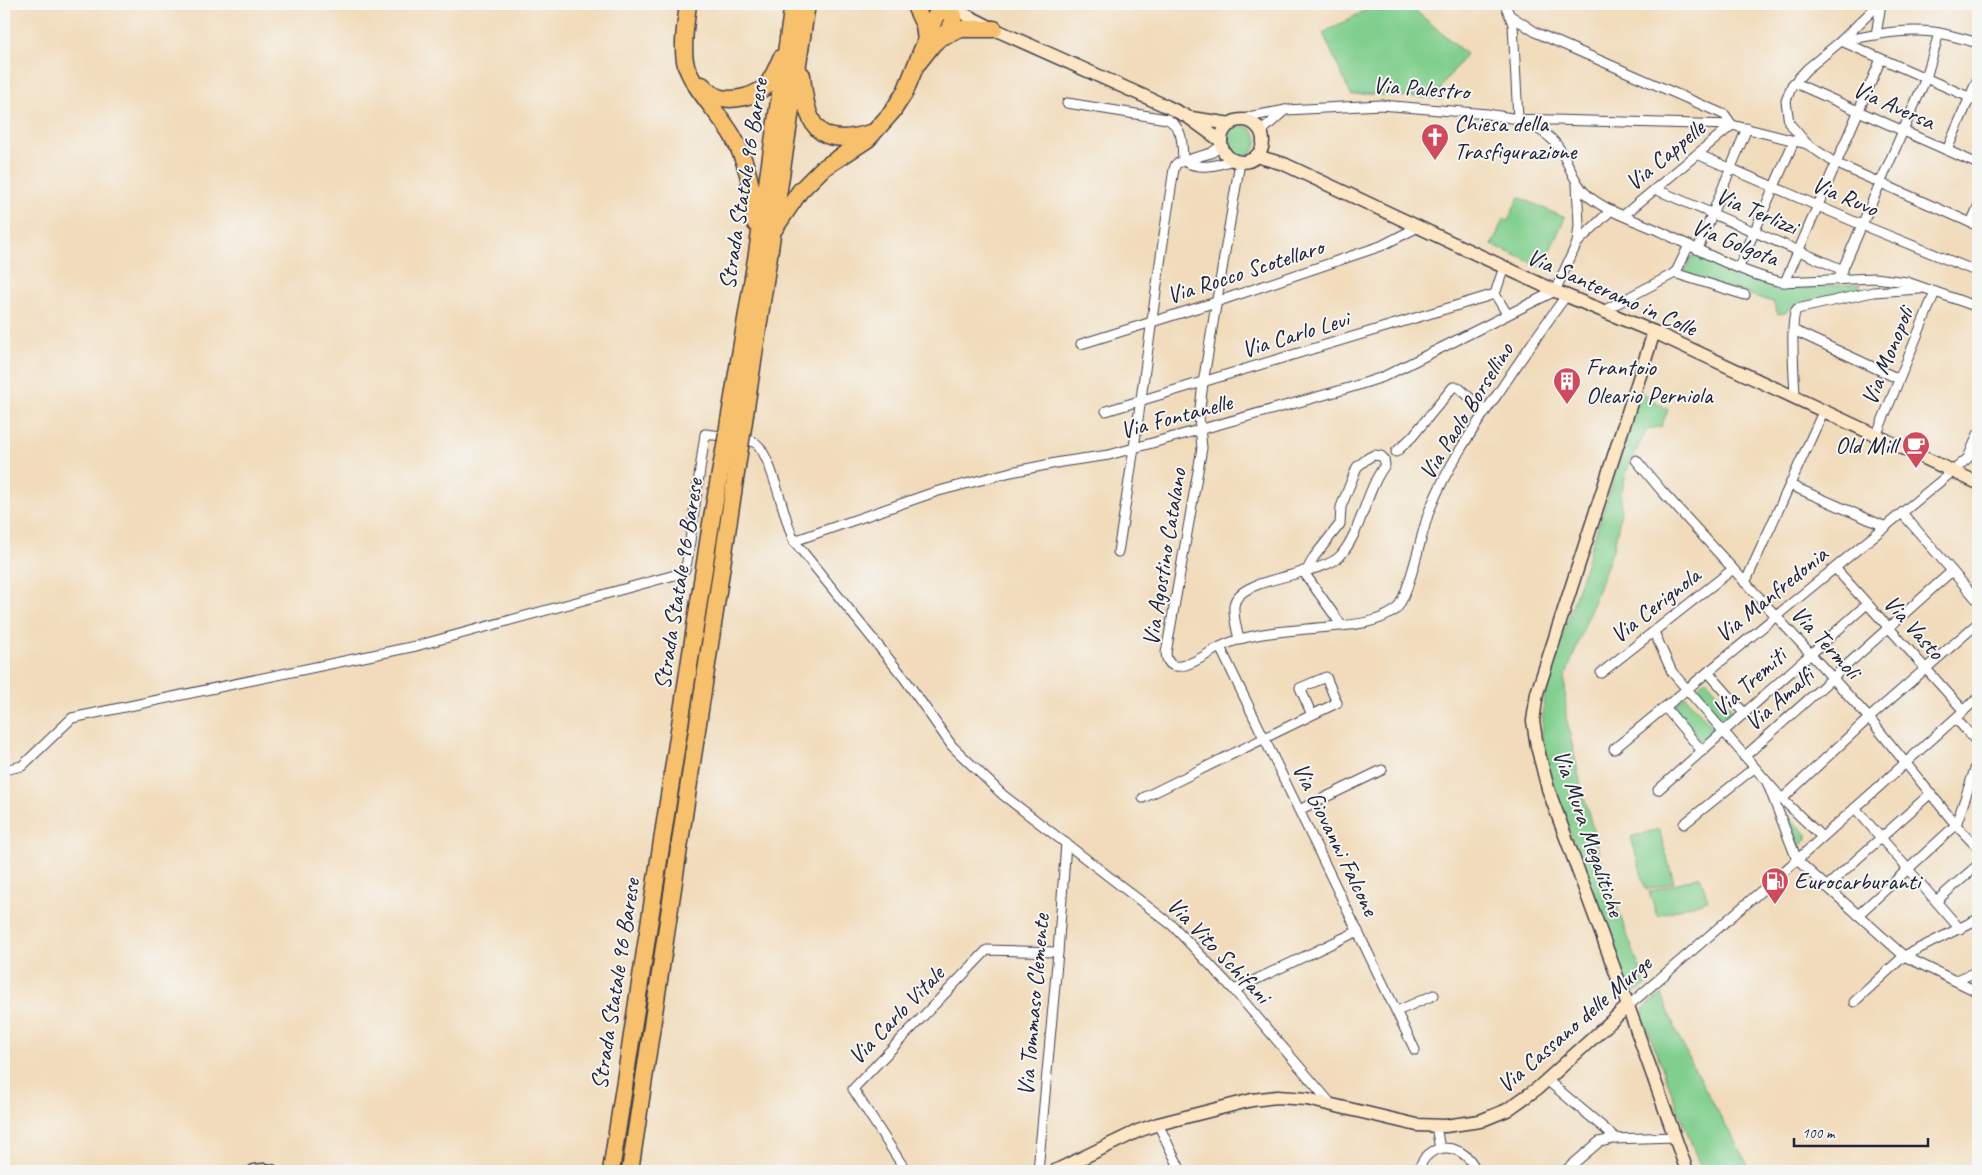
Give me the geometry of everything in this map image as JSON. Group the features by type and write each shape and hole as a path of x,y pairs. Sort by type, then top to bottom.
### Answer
{"highway":[{"path":"688,4 684,45 685,62 690,75 733,136 750,179 755,210 757,253"},
{"name":"Strada Statale 96 Barese","path":"611,1171 712,517 734,440 772,234 794,46 793,4"},
{"name":"Strada Statale 96 Barese","path":"630,1171 734,440 757,253 794,46 806,4"},
{"path":"914,4 924,25 926,42"},
{"path":"772,234 800,191 822,169 877,131 905,92 936,15 946,5 954,16 950,29 918,63"},
{"path":"942,37 961,29 994,30"},
{"path":"690,75 712,94 721,98 742,98 753,94 765,86 794,46"},
{"path":"794,46 805,102 813,125 832,138 854,138 877,131"}],"street":[{"path":"1505,4 1511,16 1514,33 1518,119 1549,136 1557,145 1577,183 1579,224 1577,243"},
{"path":"1876,35 1880,4"},
{"path":"1880,4 1840,42 1807,69 1795,83 1788,95 1786,110 1789,124 1801,141 1835,163 1880,183 1975,224 1978,207"},
{"name":"Via Palestro","path":"946,5 994,30 1188,117 1221,143"},
{"path":"1511,16 1537,33 1725,115 1732,125"},
{"path":"1840,42 1876,35 1919,31 1940,33 1978,43"},
{"path":"1838,280 1926,78 1940,33"},
{"path":"1840,42 1974,99"},
{"path":"1785,282 1881,59"},
{"path":"1947,150 1974,99 1978,78"},
{"name":"Via Aversa","path":"1795,83 1978,164"},
{"path":"1067,103 1167,119 1178,127 1183,161"},
{"name":"Via Palestro","path":"1188,117 1236,122 1253,116 1286,110 1381,105 1487,114 1518,119 1732,125 1801,141"},
{"path":"1183,161 1193,166 1210,167 1236,161 1251,160 1260,152 1264,129 1286,110"},
{"path":"1118,552 1135,448 1150,323 1176,164 1211,153 1221,143 1226,128 1236,122 1248,121 1258,128 1263,140 1284,164"},
{"name":"Via Cappelle","path":"1624,215 1732,125"},
{"path":"1698,249 1747,128"},
{"path":"1739,268 1774,188 1801,141"},
{"path":"1221,143 1228,156 1236,161"},
{"name":"Via Ruvo","path":"1697,154 1862,226 1978,272"},
{"path":"1256,156 1284,164"},
{"path":"1200,431 1203,383 1236,161"},
{"name":"Via Santeramo in Colle","path":"1284,164 1560,293 1654,332 1822,412 1978,483"},
{"name":"Via Golgota","path":"1577,183 1586,194 1611,210 1739,268 1772,280 1785,282 1875,278 1907,282 1976,306"},
{"name":"Via Terlizzi","path":"1655,189 1843,270"},
{"path":"1577,243 1611,210"},
{"name":"Via Rocco Scotellaro","path":"1081,344 1216,302 1381,246 1418,227"},
{"name":"Via Paolo Borsellino","path":"1220,647 1239,640 1272,633 1342,626 1375,620 1399,607 1428,514 1440,483 1450,464 1560,293 1577,243"},
{"path":"1603,311 1674,273 1688,245"},
{"path":"1504,267 1496,294 1507,314"},
{"path":"1674,273 1745,295"},
{"name":"Via Golgota","path":"1793,330 1794,312 1797,309 1872,292 1926,289"},
{"name":"Via Monopoli","path":"1876,436 1935,292"},
{"name":"Via Fontanelle","path":"794,540 944,489 1010,472 1109,455 1366,384 1507,314 1560,293"},
{"name":"Via Carlo Levi","path":"1106,411 1496,294"},
{"path":"1976,306 1978,294"},
{"path":"1795,399 1793,330 1900,379"},
{"name":"Via Mura Megalitiche","path":"1654,332 1540,684 1533,721 1548,789 1687,1171"},
{"path":"1239,640 1234,604 1238,595 1263,582 1328,564 1341,554 1352,538 1376,477 1453,388 1458,387 1485,411"},
{"path":"1745,583 1822,412"},
{"name":"Via Agostino Catalano","path":"1200,431 1202,448 1166,658 1172,664 1186,666 1220,647"},
{"name":"Via Vito Schifani","path":"4,770 22,766 72,718 416,646 682,573 687,562 705,434 754,442 761,446 794,540 905,679 952,746 1003,795 1173,926 1234,990 1332,1105"},
{"name":"Via Manfredonia","path":"1614,749 1953,471 1968,458 1978,434"},
{"path":"1305,571 1340,524 1342,507 1357,467 1374,455 1381,456 1396,452"},
{"path":"1381,456 1384,459 1385,465"},
{"name":"Via Termoli","path":"1636,460 1745,583 1869,718 1956,825 1978,848"},
{"path":"1790,485 1886,526"},
{"path":"1902,513 1978,601"},
{"name":"Via Vasto","path":"1835,568 1964,711"},
{"name":"Via Cerignola","path":"1601,673 1733,569"},
{"path":"1305,571 1342,626"},
{"name":"Via Amalfi","path":"1744,757 1890,629 1952,571"},
{"name":"Via Tremiti","path":"1658,790 1867,604"},
{"path":"1782,799 1869,718 1978,623"},
{"path":"1654,632 1672,672 1782,799 1822,837"},
{"name":"Via Giovanni Falcone","path":"1220,647 1415,1050"},
{"path":"1708,672 1745,714"},
{"path":"1143,798 1312,715 1337,702 1326,678 1300,688 1312,715"},
{"name":"Via Cassano delle Murge","path":"1055,1171 1130,1135 1158,1124 1252,1100 1277,1097 1307,1099 1417,1125 1436,1126 1480,1121 1507,1110 1547,1080 1628,1006 1797,860 1978,698"},
{"path":"1665,707 1702,751"},
{"path":"1956,718 1978,743"},
{"path":"1858,915 1956,825 1976,778 1978,760"},
{"path":"1684,824 1754,768"},
{"path":"1299,810 1382,770"},
{"path":"1767,782 1797,860 1904,956 1958,980 1978,992"},
{"path":"1826,887 1931,793"},
{"path":"1855,808 1960,929"},
{"name":"Via Tommaso Clemente","path":"1038,1171 1066,843"},
{"path":"1936,901 1978,865"},
{"path":"1854,1002 1904,956 1978,919"},
{"path":"1234,990 1358,931"},
{"name":"Via Carlo Vitale","path":"906,1171 853,1089 987,950 1058,952"},
{"path":"1958,980 1978,971"},
{"path":"1397,1011 1434,994"},
{"path":"1547,1080 1617,1139"},
{"path":"1158,1124 1181,1171"},
{"path":"1436,1126 1440,1149"},
{"path":"1565,1171 1594,1145 1605,1141 1675,1137"},
{"path":"1418,1171 1423,1160 1430,1153 1450,1148 1459,1150 1467,1156 1473,1163 1476,1171"},
{"path":"254,1171 272,1171"}],"green space":[{"path":"1377,4 1408,4 1466,54 1441,87 1442,99 1368,94 1351,95 1323,33"},
{"path":"1242,126 1248,127 1256,135 1256,147 1248,155 1242,156 1236,155 1228,147 1227,141 1228,135 1236,127"},
{"path":"1519,197 1565,218 1542,267 1492,245 1503,219 1508,221"},
{"path":"1695,256 1769,285 1785,288 1860,284 1861,291 1797,306 1788,309 1786,313 1778,314 1773,302 1683,274 1691,257"},
{"path":"1640,391 1668,410 1661,427 1647,429 1627,470 1621,495 1621,512 1614,547 1565,678 1566,717 1580,781 1605,875 1646,985 1632,992 1627,990 1558,798 1547,765 1542,735 1544,698 1554,662 1620,459"},
{"path":"1706,679 1737,715 1725,725 1694,690"},
{"path":"1685,696 1717,732 1703,744 1671,708"},
{"path":"1786,815 1807,834 1807,839 1801,845 1796,844"},
{"path":"1659,829 1674,882 1646,890 1631,837"},
{"path":"1700,876 1708,900 1657,916 1649,892"},
{"path":"1662,994 1691,1062 1751,1171 1702,1171 1643,1018 1644,1008"}],"place":[{"name":"Chiesa della Trasfigurazione","path":"1435,161"},
{"name":"Frantoio Oleario Perniola","path":"1567,405"},
{"name":"Old Mill","path":"1916,469"},
{"name":"Eurocarburanti","path":"1775,905"}]}
